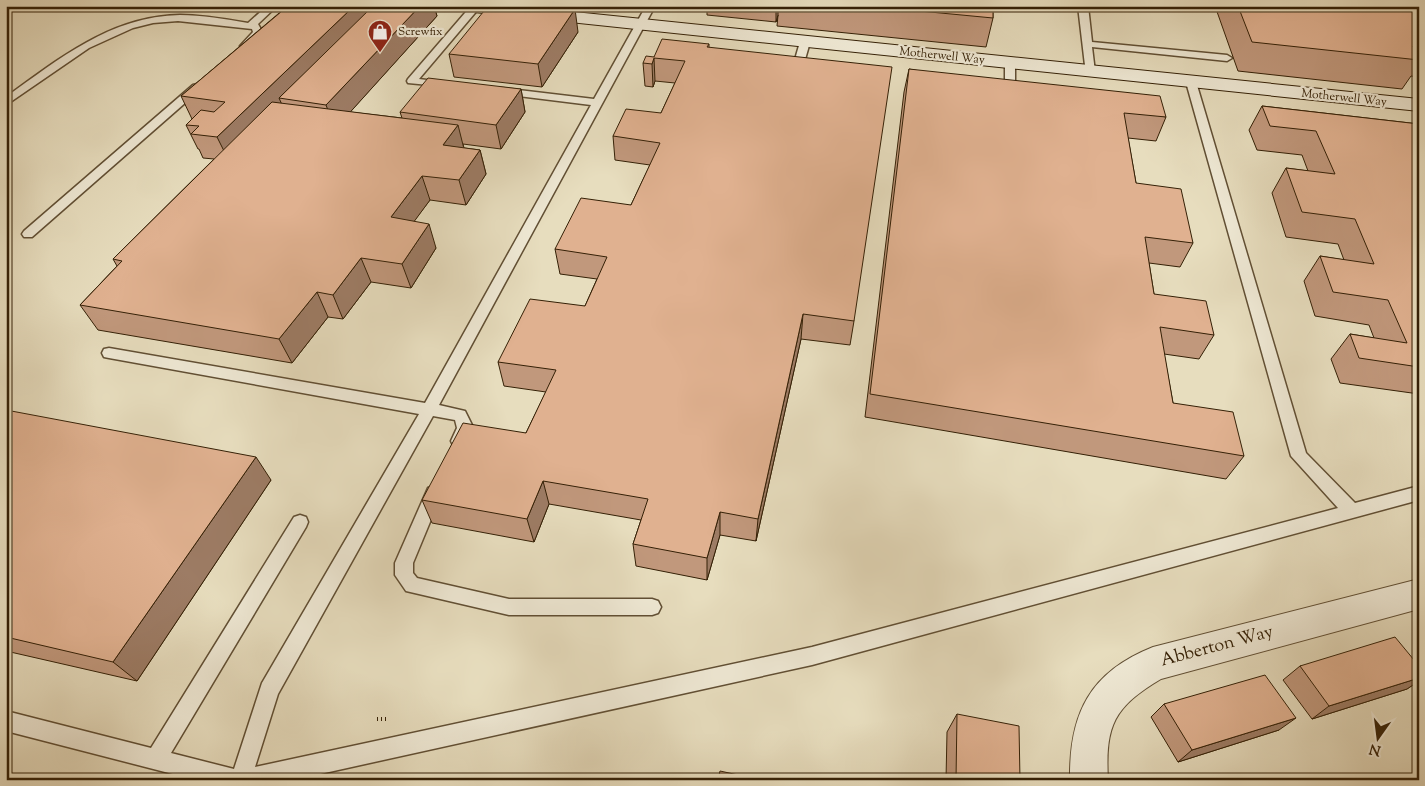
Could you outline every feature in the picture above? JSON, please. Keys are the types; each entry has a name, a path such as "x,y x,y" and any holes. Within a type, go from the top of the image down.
{"street":[{"name":"Motherwell Way","path":"470,7 1419,105"},
{"name":"Abberton Way","path":"1089,780 1088,759 1094,724 1105,702 1117,686 1153,664 1414,599"}],"lane":[{"path":"250,26 273,6"},
{"path":"6,721 239,780 269,690 429,409 651,6"},
{"path":"1083,6 1090,72"},
{"path":"459,86 412,81 470,7"},
{"path":"6,102 102,36 138,23 176,18 197,18 256,26 258,33 238,52"},
{"path":"797,70 805,42"},
{"path":"1087,44 1227,58"},
{"path":"1010,63 1010,94"},
{"path":"28,234 208,78"},
{"path":"1191,82 1299,456 1351,510"},
{"path":"487,90 598,103"},
{"path":"109,353 460,415 465,421 465,429 453,454"},
{"path":"440,478 404,563 404,575 412,585 509,607 652,607"},
{"path":"245,780 812,656 1419,493"},
{"path":"156,759 300,522"}],"building":[{"path":"288,6 354,6 217,137 191,134 199,126 186,125 201,110 214,112 225,102 181,96"},
{"path":"373,6 420,6 326,105 279,98"},
{"path":"488,6 550,6 575,9 538,64 449,54"},
{"path":"867,6 993,6 993,18"},
{"path":"1238,6 1419,6 1419,47 1413,46 1419,56 1419,60 1252,42"},
{"path":"662,39 709,44 707,47 892,67 854,321 803,314 758,519 720,512 707,558 633,544 648,499 543,481 527,519 422,500 463,423 526,433 556,370 498,362 530,299 585,306 607,257 555,249 581,198 631,205 660,143 613,136 626,109 661,113 685,61 654,58 652,64 643,63 646,56 654,57"},
{"path":"909,69 1160,96 1166,117 1124,113 1136,183 1181,189 1193,243 1145,237 1154,294 1206,301 1214,335 1160,327 1173,403 1233,412 1244,456 870,394"},
{"path":"428,78 521,89 496,125 400,112"},
{"path":"272,102 458,125 443,145 480,150 459,180 422,176 391,217 429,224 402,264 361,258 333,295 317,292 279,339 80,305 122,261 113,259"},
{"path":"1262,106 1419,124 1419,367 1359,358 1350,334 1407,343 1388,300 1333,292 1320,256 1374,264 1355,219 1302,212 1286,168 1335,174 1316,131 1270,126"},
{"path":"6,410 256,457 113,662 6,637"},
{"path":"1395,637 1419,666 1419,678 1329,706 1300,666"},
{"path":"1265,675 1296,718 1192,750 1164,704"},
{"path":"957,714 1019,726 1020,780 956,780"},
{"path":"720,771 761,780 718,780"}],"place":[{"name":"Screwfix","path":"380,53"}]}
